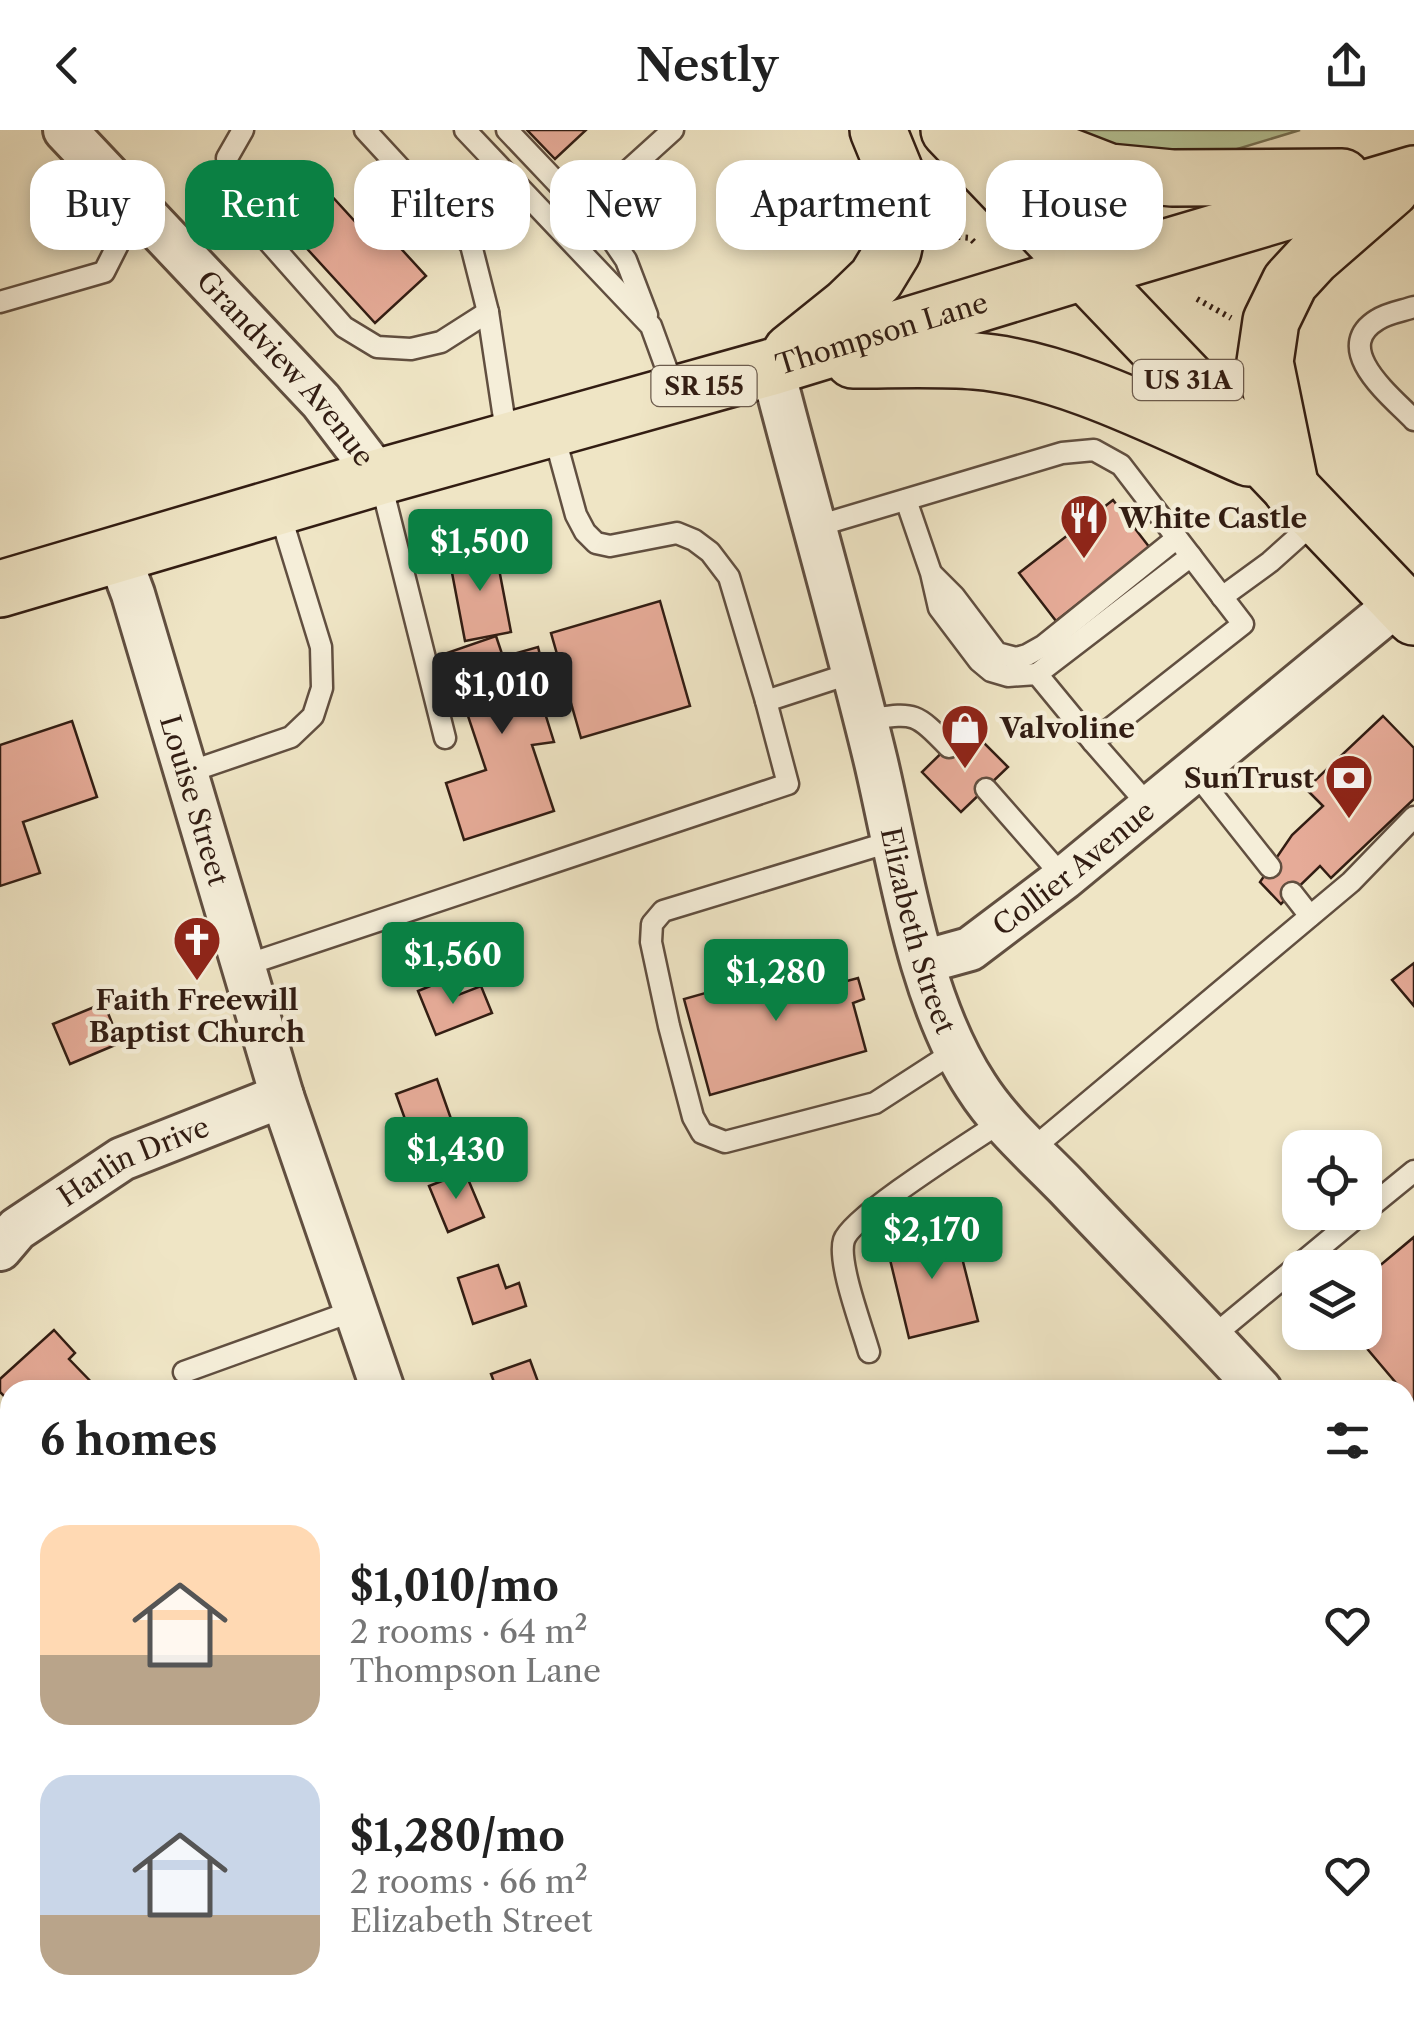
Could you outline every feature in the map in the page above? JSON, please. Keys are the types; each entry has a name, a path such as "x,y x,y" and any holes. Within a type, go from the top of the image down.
{"main road":[{"path":"786,363 876,279 893,251 905,196 878,130"},
{"name":"US 31A","path":"949,130 1406,610"},
{"path":"1001,130 1109,172 1172,178 1410,176"},
{"path":"1294,492 1265,362 1271,321 1290,282 1301,270 1410,176"},
{"name":"Thompson Lane","path":"0,589 786,363 1410,176"},
{"path":"786,363 977,361 1032,370 1088,388 1294,492"}],"street":[{"name":"Grandview Avenue","path":"66,130 94,160"},
{"name":"Grandview Avenue","path":"165,236 321,402 379,478"},
{"name":"Elizabeth Street","path":"786,363 814,527 922,962 946,1030 975,1086 1017,1135 1251,1380"},
{"name":"Louise Street","path":"118,554 282,1096 380,1380"},
{"name":"Collier Avenue","path":"922,962 970,949 1064,878 1194,770 1406,610"},
{"name":"Harlin Drive","path":"0,1249 18,1229 122,1158 282,1096"}],"lane":[{"path":"243,130 228,158 231,198 344,327 377,347 411,350 441,342 488,312"},
{"path":"243,966 788,784 729,577 710,552 677,533 610,546 596,543 584,532 530,435 488,312 471,245 364,130"},
{"path":"465,130 651,326"},
{"path":"507,130 550,176"},
{"path":"640,160 673,130"},
{"path":"0,302 104,272 115,250"},
{"path":"619,250 676,394"},
{"path":"1414,307 1380,317 1367,327 1360,337 1360,352 1364,366 1414,420"},
{"path":"814,527 1062,453 1094,450 1121,465 1243,624 1093,742"},
{"path":"379,478 445,738"},
{"path":"1222,597 1270,562 1294,492"},
{"path":"906,500 932,573 939,608 979,661 991,671 1008,676 1037,674 1191,556"},
{"path":"186,773 291,737 313,716 322,688 322,646 278,507"},
{"path":"932,573 998,653 1016,658 1043,646 1178,538"},
{"path":"766,701 852,673"},
{"path":"1037,674 1150,807"},
{"path":"864,720 913,716 948,746"},
{"path":"1194,770 1270,867"},
{"path":"986,789 1064,878"},
{"path":"868,1352 843,1262 844,1240 853,1226 878,1206 1017,1135 1310,916 1414,817"},
{"path":"893,841 664,911 652,924 650,942 693,1117 702,1133 726,1142 875,1103 956,1050"},
{"path":"1292,893 1310,916"},
{"path":"1382,1197 1414,1171"},
{"path":"1212,1337 1342,1230"},
{"path":"184,1372 356,1310"}],"path":[{"path":"966,238 976,244"}],"green space":[{"path":"1058,130 1300,130 1224,153 1167,159"}],"building":[{"path":"527,130 586,130 555,159"},
{"path":"334,198 354,220 354,250 402,250 426,276 375,323 308,250 334,250"},
{"name":"White Castle","path":"1113,500 1150,548 1056,621 1019,573"},
{"path":"495,548 511,632 465,641 449,557"},
{"path":"660,601 690,706 581,738 551,633"},
{"path":"496,636 503,657 538,647 554,710 545,713 554,742 532,745 554,811 464,840 446,783 486,770 447,653"},
{"name":"SunTrust","path":"1383,716 1414,748 1414,799 1331,878 1320,866 1281,904 1260,882 1292,835 1323,806 1306,789"},
{"path":"72,721 97,797 23,822 40,873 0,886 0,745"},
{"name":"Valvoline","path":"968,727 1008,767 961,812 922,772"},
{"path":"840,955 847,981 858,978 864,999 853,1003 866,1051 710,1095 684,999"},
{"path":"1414,963 1414,1006 1392,980"},
{"path":"445,980 453,997 481,986 492,1013 436,1035 418,991"},
{"path":"104,1003 120,1043 70,1064 53,1024"},
{"path":"437,1079 456,1133 415,1147 396,1094"},
{"path":"465,1172 484,1217 448,1232 429,1186"},
{"path":"954,1226 978,1321 909,1338 886,1243"},
{"path":"1414,1237 1414,1380 1394,1380 1368,1350 1382,1350 1382,1264"},
{"path":"498,1265 506,1288 519,1283 526,1306 473,1324 458,1278"},
{"path":"54,1330 75,1353 69,1359 89,1380 0,1380"},
{"path":"530,1360 537,1380 493,1380 491,1374"}],"place":[{"name":"White Castle","path":"1084,560"},
{"name":"Valvoline","path":"965,770"},
{"name":"SunTrust","path":"1349,820"},
{"name":"Faith Freewill Baptist Church","path":"197,982"}]}
